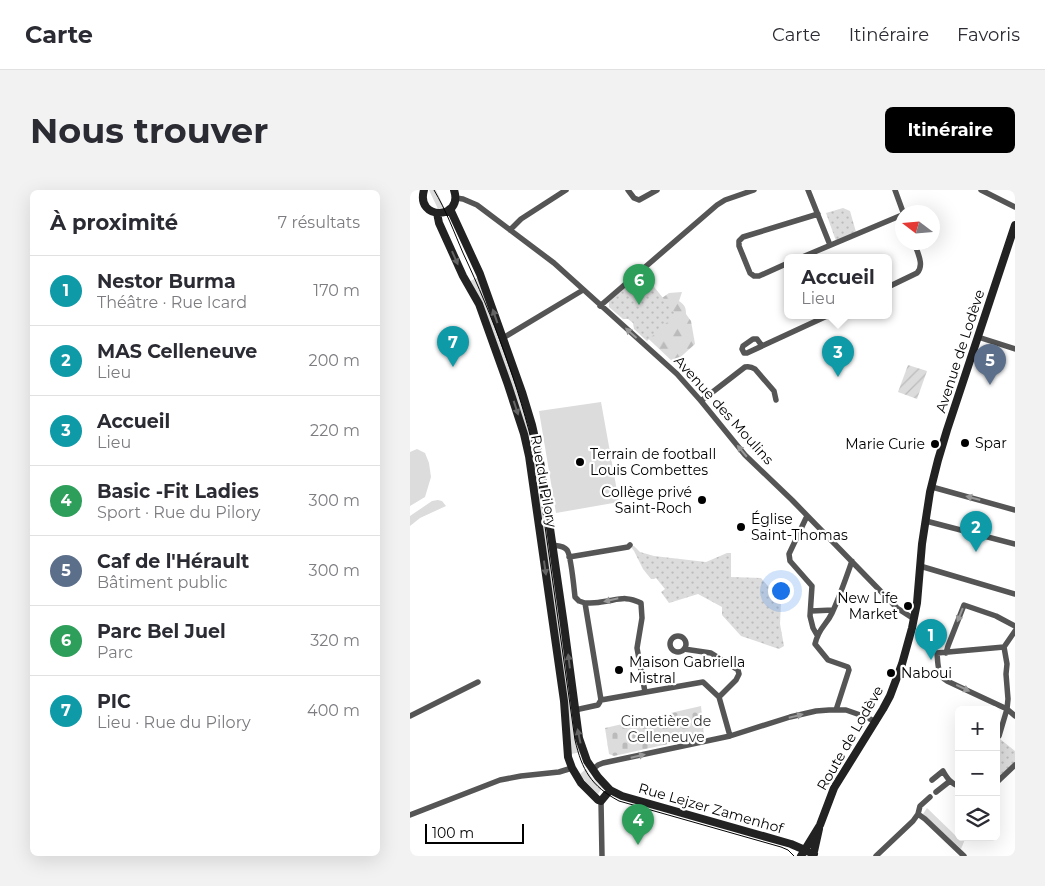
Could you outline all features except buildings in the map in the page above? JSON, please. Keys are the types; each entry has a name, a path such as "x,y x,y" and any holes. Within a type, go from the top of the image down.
{"main road":[{"path":"423,192 424,205 432,212 437,213 450,209 455,194"},
{"name":"Rue du Pilory","path":"450,209 480,274 532,425 539,456 578,738 586,761 610,790"},
{"name":"Rue du Pilory","path":"437,213 439,223 463,276 479,304 524,434 529,456 558,653 568,757 572,768"},
{"name":"Avenue de Lodève","path":"932,487 947,430 1015,225"},
{"name":"Route de Lodève","path":"803,853 820,825 834,788 876,722 890,696 907,650 917,603 920,566 932,487"},
{"path":"586,761 572,768 581,783 593,796 601,801 610,790"},
{"name":"Rue Lejzer Zamenhof","path":"610,790 622,796 791,844 803,853"},
{"path":"803,853 815,855 820,825"}],"street":[{"path":"510,230 521,219 566,190"},
{"path":"628,190 634,198 639,200 657,190"},
{"path":"600,306 717,205 725,200 754,190"},
{"path":"808,190 830,245"},
{"path":"895,190 900,205"},
{"path":"981,190 1015,207"},
{"name":"Avenue des Moulins","path":"455,194 477,205 554,263 664,362 701,401 745,455 898,608 914,619"},
{"path":"784,265 759,276 754,276 750,273 739,246 739,241 743,237 818,214"},
{"path":"809,254 895,217"},
{"path":"892,285 920,270 922,266 917,250"},
{"path":"502,338 583,290"},
{"path":"762,346 820,319"},
{"path":"978,337 1015,349"},
{"path":"701,401 748,366 755,369 774,391 776,400"},
{"path":"932,487 1015,510"},
{"path":"807,516 788,558 812,586 810,616 817,636"},
{"path":"926,521 1015,544"},
{"path":"552,545 562,546 567,550 576,597 579,601 601,603 624,597 641,603 642,617 637,648 644,692"},
{"path":"569,557 628,547 630,545"},
{"path":"836,710 849,670 848,667 828,660 816,645 817,636 833,610 852,561"},
{"path":"920,566 1015,594"},
{"path":"575,710 598,705 601,700 585,603"},
{"path":"946,653 964,605 996,616 1015,626"},
{"path":"811,611 833,610"},
{"path":"1000,733 1008,699 1007,664 1004,647 1015,631"},
{"path":"1004,647 937,653 940,673 943,678 1007,709 1015,716"},
{"path":"684,649 711,653 738,670 738,677 719,697"},
{"path":"410,716 478,682"},
{"path":"601,700 703,682 719,697 730,736"},
{"path":"592,770 603,763 730,736 816,711 846,710 876,722"},
{"path":"1000,779 1015,765"},
{"path":"410,815 500,780 560,772 572,768"},
{"path":"932,780 943,771 955,785"},
{"path":"936,792 950,781"},
{"path":"876,856 913,821 918,814 920,806 930,798"},
{"path":"601,801 602,856"},
{"path":"918,814 964,856"}],"green space":[{"path":"429,190 436,190 444,207 438,209"},
{"path":"843,208 850,211 856,232 836,241 826,213"},
{"path":"642,272 676,314 647,341 634,329 633,323 628,319 623,319 609,307 609,302"},
{"path":"479,277 535,442 582,752 571,754 531,459 468,282"},
{"path":"682,292 679,301 685,307 686,314 691,321 695,344 674,363 636,327 662,298 669,293"},
{"path":"908,365 927,371 917,399 898,392"},
{"name":"Terrain de football Louis Combettes","path":"601,402 619,502 556,513 539,411"},
{"path":"417,449 425,453 431,477 425,497 410,506 410,452"},
{"path":"432,501 442,501 446,506 420,518 410,526 410,516"},
{"path":"632,546 640,552 654,556 706,562 731,553 731,577 761,578 781,601 780,624 784,646 779,649 741,636 722,615 722,607 698,594 669,603 661,592 665,589 656,578 651,579 643,569"},
{"name":"Cimetière de Celleneuve","path":"701,706 704,736 614,756 609,754 605,728"},
{"path":"1000,739 1015,751 1015,762 1000,775"},
{"path":"586,769 602,788 598,794 580,774"},
{"path":"927,808 955,835 955,841 964,841 961,849 923,814"}],"tram line":[{"path":"434,190 450,221 495,327 529,429 535,455 575,740 585,769 601,789 619,801 781,847 788,850 794,856"}],"place":[{"name":"Parc Bel Juel","path":"639,305"},
{"name":"PIC","path":"453,367"},
{"name":"Accueil","path":"838,377"},
{"name":"Caf de l'Hérault","path":"990,385"},
{"name":"Spar","path":"965,443"},
{"name":"Marie Curie","path":"935,444"},
{"name":"Terrain de football Louis Combettes","path":"580,462"},
{"name":"Collège privé Saint-Roch","path":"702,500"},
{"name":"Église Saint-Thomas","path":"741,527"},
{"name":"MAS Celleneuve","path":"976,552"},
{"name":"New Life Market","path":"908,606"},
{"name":"Nestor Burma","path":"931,660"},
{"name":"Maison Gabriella Mistral","path":"619,670"},
{"name":"Naboui","path":"891,673"},
{"name":"Basic -Fit Ladies","path":"638,845"}]}
